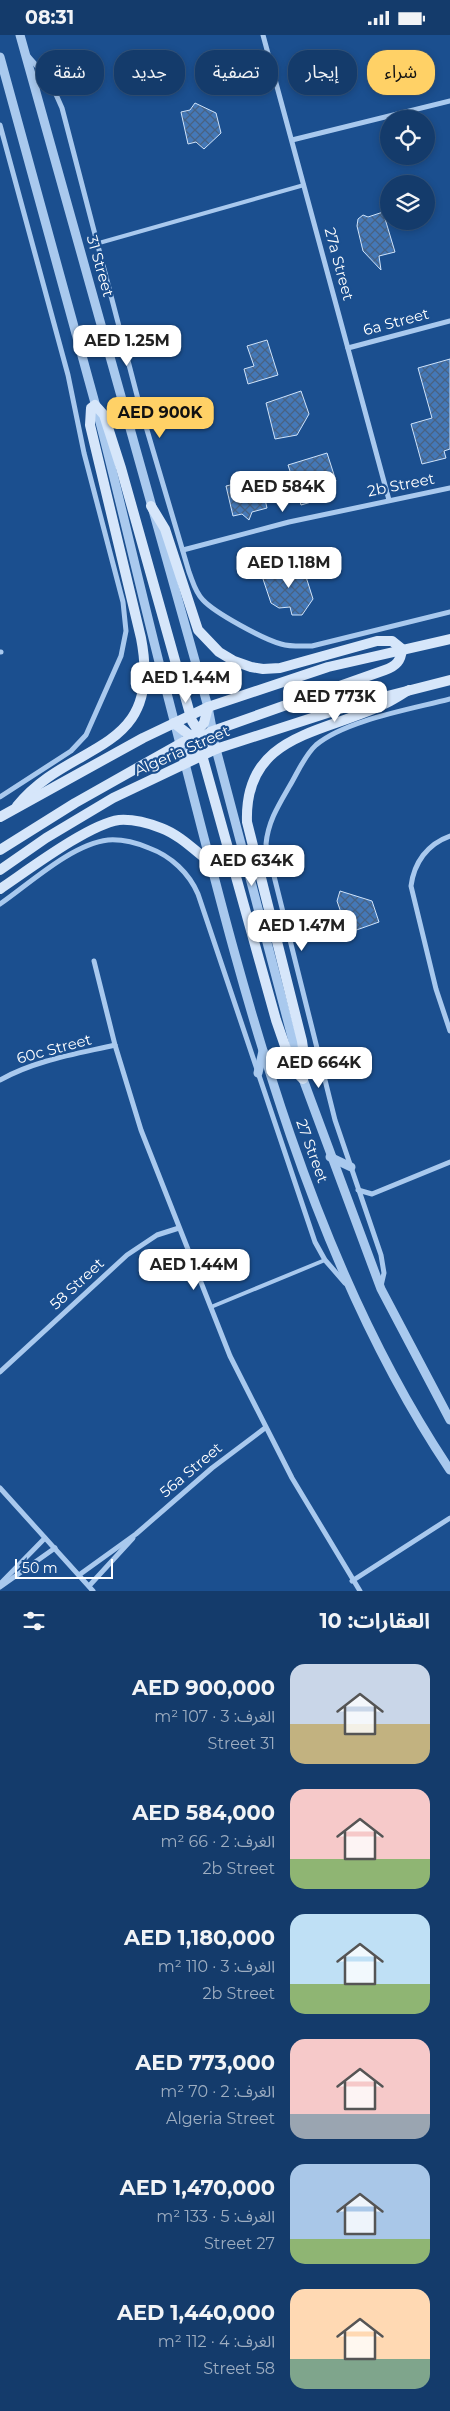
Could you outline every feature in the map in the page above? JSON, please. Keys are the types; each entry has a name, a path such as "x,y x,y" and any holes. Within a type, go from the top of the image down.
{"main road":[{"path":"17,806 26,794 43,781 107,743 121,732 138,709 144,690 146,674 142,645 90,425 91,408 95,405 104,415 121,468 276,1020 293,1069 303,1079 306,1069 302,1041 247,822 249,791 262,763 282,745 382,705 409,690"},
{"path":"0,850 75,803 180,745 212,731 385,670 398,663 402,657 402,649 392,641 377,641 271,668 251,667 234,661 219,652 198,630 165,529 151,506"},
{"name":"Algeria Street","path":"0,817 17,806 208,707 328,667 450,639"},
{"name":"Algeria Street","path":"0,870 82,816 184,763 216,749 352,705 450,681"},
{"path":"184,763 204,723 208,707"},
{"path":"174,723 216,749"},
{"path":"0,889 84,834 102,825 120,820 138,821 162,828 176,836 211,863"}],"street":[{"name":"31 Street","path":"20,35 208,707 212,731"},
{"name":"27a Street","path":"263,35 390,500"},
{"path":"26,55 44,73 59,99 99,243 139,403 195,589 202,599 211,607 280,644 312,646 450,612"},
{"path":"0,57 95,405 174,723"},
{"path":"292,140 450,101"},
{"path":"0,125 68,375 84,453 123,602 126,631 122,656 86,735 70,751 0,797"},
{"name":"6a Street","path":"348,347 450,321"},
{"path":"131,428 139,403"},
{"name":"2b Street","path":"183,549 289,522 450,489"},
{"path":"381,1289 384,1264 335,1120 272,875 267,853 267,835 273,816 306,757 316,745 336,733 362,723 450,699"},
{"name":"27 Street","path":"174,723 263,1050 308,1181 350,1288 406,1403 450,1470"},
{"name":"27 Street","path":"212,731 303,1079 330,1157 381,1289 450,1420"},
{"path":"450,836 426,851 413,872 412,897 436,989 450,1031"},
{"path":"0,904 65,859 88,846 107,841 120,840 158,851 184,871 193,881 198,894 308,1223 325,1260 350,1288"},
{"path":"94,961 141,1130 230,1356 265,1428 352,1581 360,1591"},
{"name":"60c Street","path":"0,1080 29,1065 116,1045"},
{"path":"258,1073 263,1050"},
{"path":"330,1157 351,1167"},
{"path":"358,1190 372,1194 450,1162"},
{"name":"58 Street","path":"0,1372 127,1255 157,1235 179,1228"},
{"name":"56a Street","path":"79,1575 136,1534 212,1468 265,1428"},
{"path":"0,1488 93,1591"},
{"path":"352,1581 450,1518"},
{"name":"56a Street","path":"88,1586 136,1534"},
{"path":"0,1585 45,1538"},
{"path":"0,1585 54,1549"}],"lane":[{"path":"99,243 304,185"},
{"path":"211,1307 325,1260"}],"building":[{"path":"195,103 216,113 221,133 204,149 196,142 188,144 181,112 190,110"},
{"path":"380,213 380,230 388,230 395,252 379,256 381,270 363,251 357,226 358,219 363,215 368,217"},
{"path":"267,340 278,375 248,384 244,369 254,366 247,346"},
{"path":"450,359 450,449 444,451 446,458 422,464 411,424 432,418 418,368"},
{"path":"301,391 309,414 297,435 275,439 266,403"},
{"path":"327,453 336,481 331,483 335,495 301,505 288,465"},
{"path":"260,478 267,508 252,512 249,520 242,514 233,516 226,486"},
{"path":"302,564 313,599 302,615 292,615 290,607 279,608 271,603 262,576"},
{"path":"340,891 372,901 379,922 348,933 337,901"}]}
